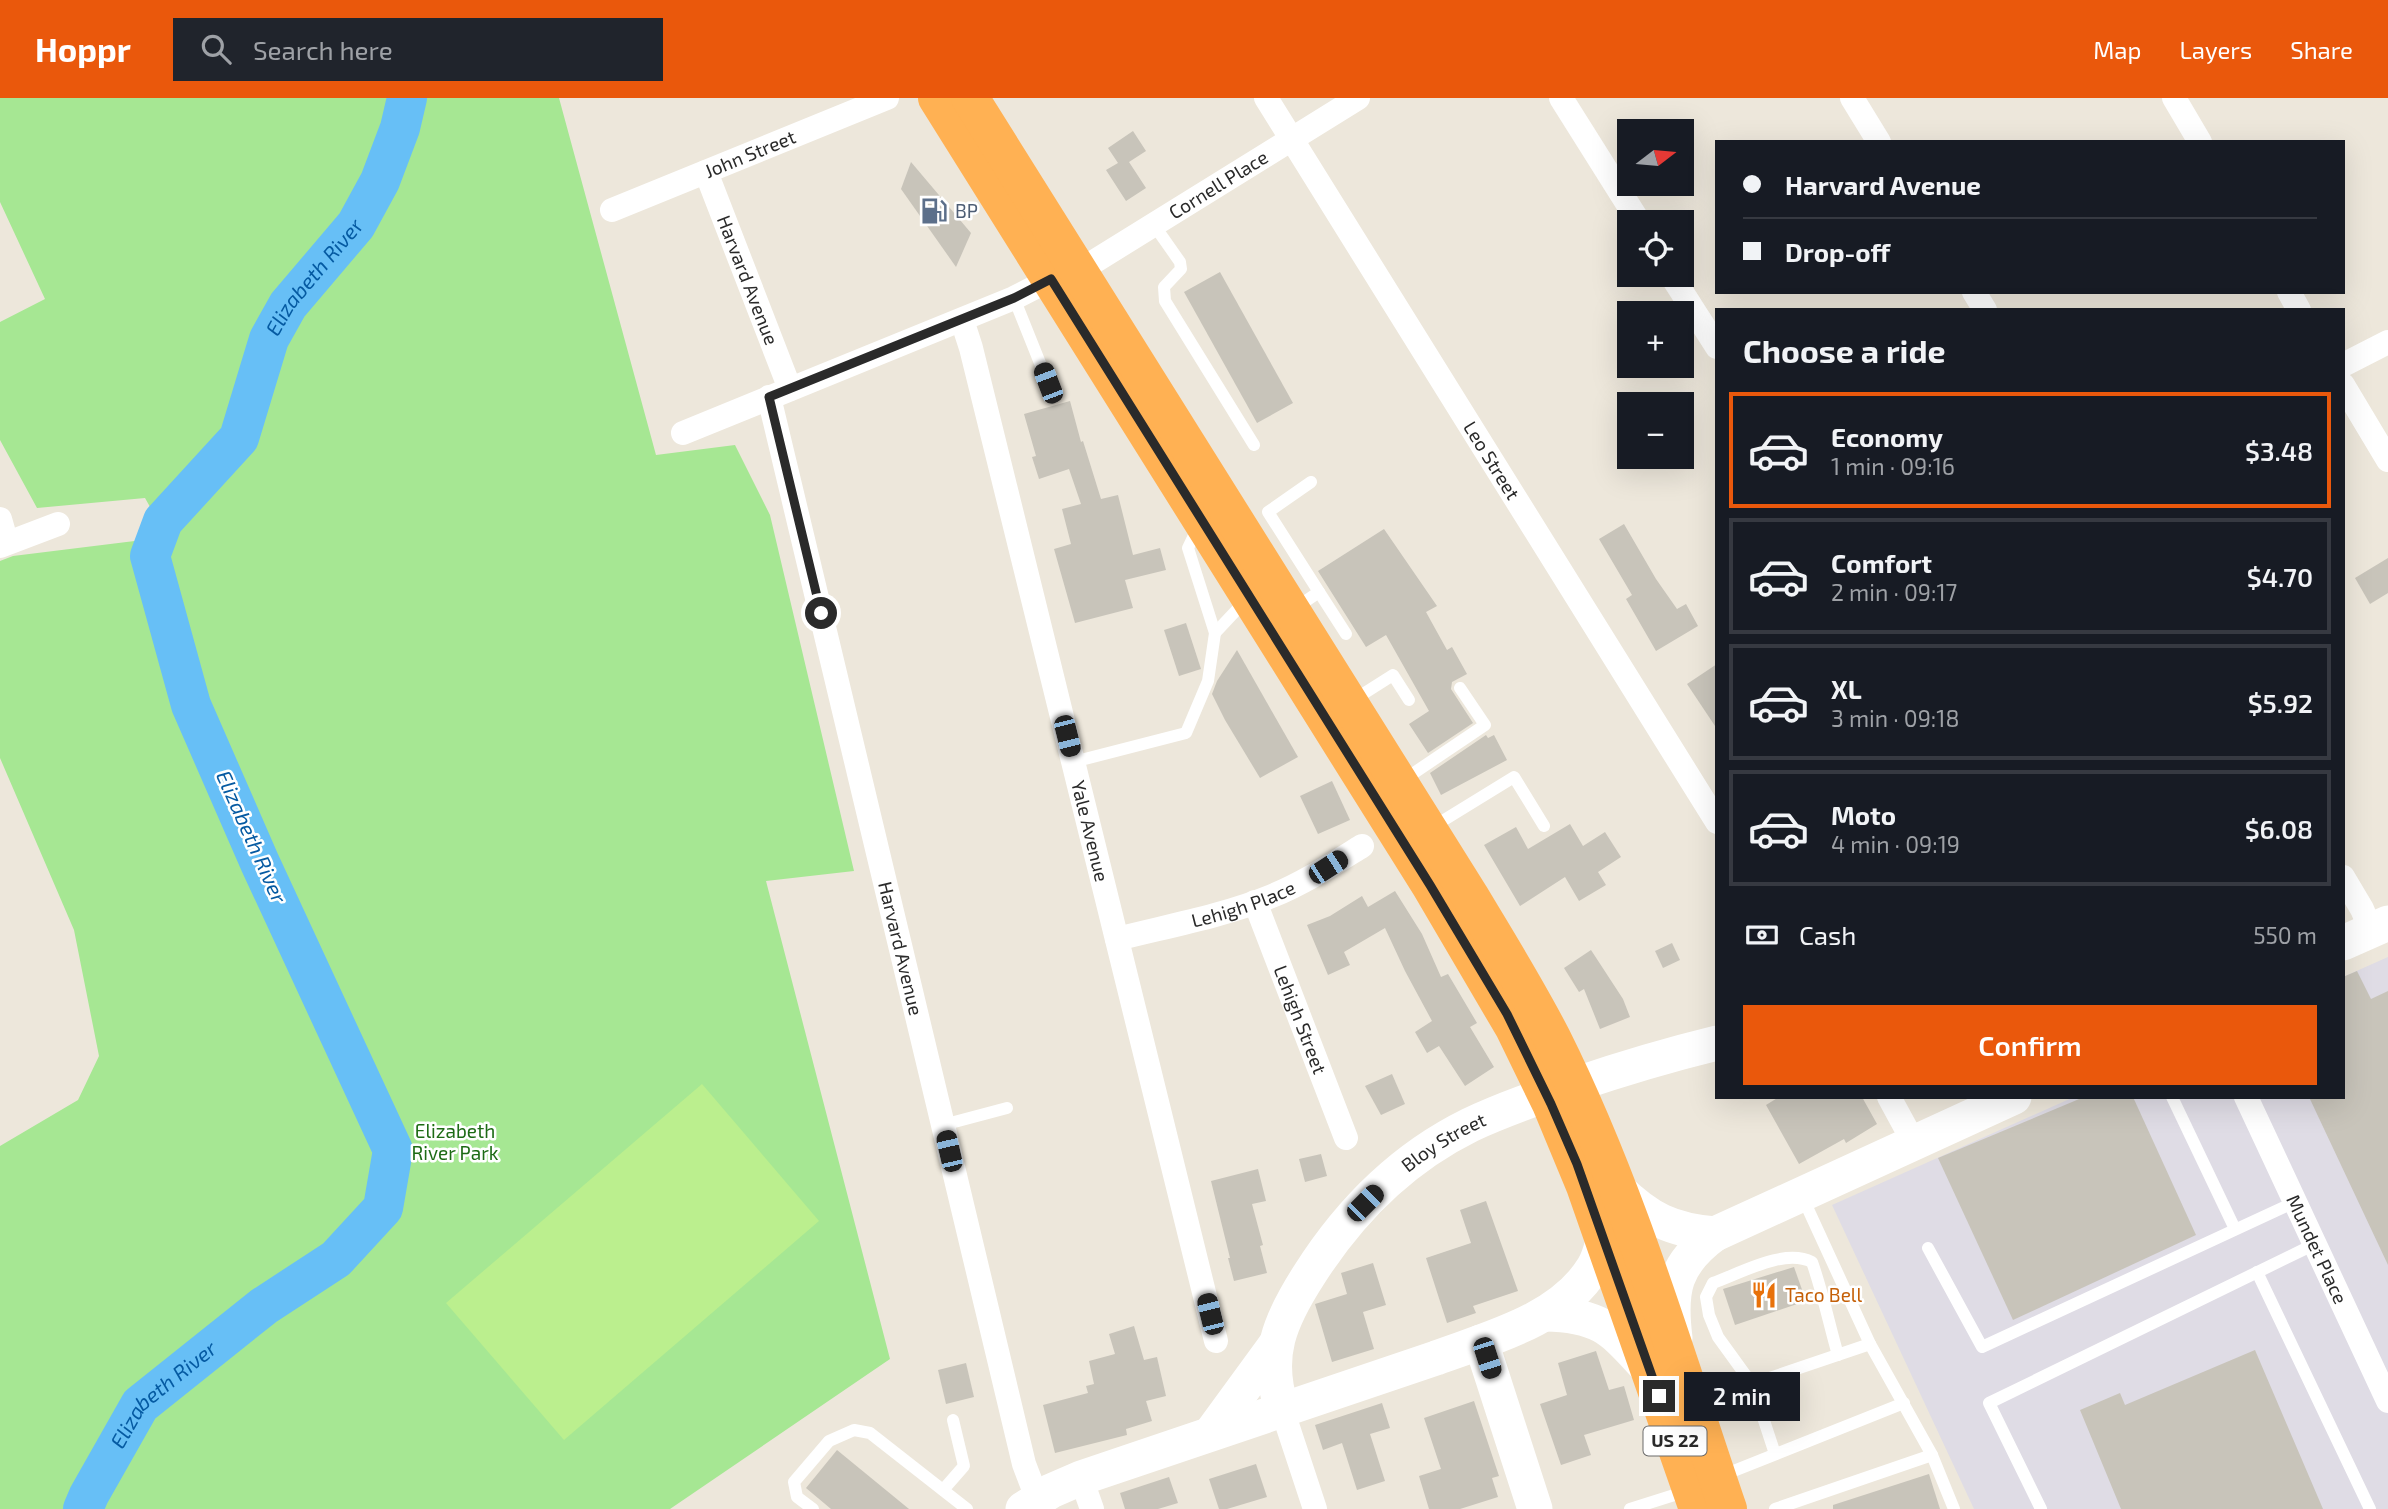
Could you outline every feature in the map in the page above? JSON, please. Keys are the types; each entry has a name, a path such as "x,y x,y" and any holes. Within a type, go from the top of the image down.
{"highway":[{"name":"US 22","path":"937,98 1065,275 1255,521 1305,602 1348,703 1534,1004 1570,1077 1618,1189 1665,1368 1709,1496"},
{"name":"US 22","path":"970,98 1201,521 1430,885 1504,1009 1560,1124 1604,1238 1665,1368"}],"street":[{"name":"John Street","path":"612,210 887,98"},
{"name":"Leo Street","path":"1266,98 1715,818"},
{"name":"Cornell Place","path":"683,433 962,320 1065,275 1154,225 1358,98"},
{"path":"1561,98 1631,210"},
{"path":"1852,98 1878,140"},
{"path":"2174,98 2199,140"},
{"name":"Harvard Avenue","path":"706,172 780,393 943,1125 1024,1464 1030,1504"},
{"path":"1679,287 1715,344"},
{"name":"Yale Avenue","path":"962,320 1216,1341"},
{"path":"2345,364 2388,342"},
{"path":"2345,387 2388,460"},
{"path":"0,519 4,533 1,545"},
{"path":"1,545 58,524"},
{"name":"Lehigh Place","path":"1116,939 1255,902 1308,879 1362,846"},
{"path":"2345,880 2362,909 2367,932"},
{"name":"Lehigh Street","path":"1255,902 1346,1138"},
{"name":"Bloy Street","path":"1282,1409 1273,1379 1276,1344 1298,1293 1326,1249 1386,1182 1427,1151 1491,1116 1621,1069 1715,1044"},
{"path":"1890,1099 1914,1143"},
{"path":"1545,1314 1579,1316 1600,1323 1665,1368 1676,1282 1688,1257 1714,1234 2010,1099"},
{"name":"Mundet Place","path":"2247,1099 2315,1244 2381,1368 2388,1401"},
{"path":"1618,1189 1645,1214 1657,1220 1682,1230 1714,1234"},
{"path":"1030,1504 1086,1494 1211,1433 1481,1342 1545,1314 1583,1283 1595,1266 1604,1238"},
{"path":"1481,1342 1535,1509"},
{"path":"1211,1433 1276,1344"},
{"path":"1282,1409 1315,1509"}],"lane":[{"path":"1154,225 1180,262 1181,269 1164,287 1165,302 1254,445"},
{"path":"1014,298 1048,383"},
{"path":"1255,521 1311,482"},
{"path":"1073,762 1185,733 1208,681 1215,633 1188,548 1201,521"},
{"path":"1215,633 1249,597"},
{"path":"1305,602 1346,635"},
{"path":"1348,703 1393,675 1409,700"},
{"path":"1398,783 1485,725 1460,688"},
{"path":"1428,830 1514,777 1544,826"},
{"path":"2173,1099 2235,1229"},
{"path":"943,1125 1007,1108"},
{"path":"1801,1195 1870,1344 1932,1455 1954,1509"},
{"path":"1928,1248 1982,1347 2295,1202"},
{"path":"2041,1509 1989,1403 2315,1244"},
{"path":"1775,1454 1752,1384 1718,1337 1709,1315 1706,1297 1713,1283 1780,1258 1802,1257 1812,1262 1824,1294 1826,1314 1838,1355"},
{"path":"2257,1272 2370,1509"},
{"path":"1752,1384 1870,1344"},
{"path":"1630,1509 1709,1496 1775,1454 1904,1403"},
{"path":"943,1490 964,1466 953,1420"},
{"path":"813,1509 797,1497 794,1482 829,1441 854,1430 870,1433 967,1509"},
{"path":"1774,1509 1932,1455"}],"shaded area":[{"path":"2388,957 2388,1509 1974,1509 1832,1205 2070,1099 2345,1099 2345,976"}],"green space":[{"name":"Elizabeth River Park","path":"0,98 559,98 656,455 735,445 770,515 854,871 766,881 890,1359 670,1509 0,1509 0,1146 78,1100 99,1056 74,930 0,758 0,561 13,556 167,537 145,498 37,508 0,440 0,322 45,299 0,202"},
{"path":"702,1084 819,1221 564,1440 446,1303"}],"building":[{"path":"1133,131 1146,151 1129,162 1146,188 1126,201 1106,170 1118,163 1108,148"},
{"name":"BP","path":"911,162 971,233 956,267 901,189"},
{"path":"1220,272 1293,403 1257,423 1184,292"},
{"path":"1070,401 1101,499 1118,495 1133,555 1160,548 1166,570 1125,580 1133,608 1075,623 1054,549 1071,544 1062,509 1081,504 1069,469 1039,479 1032,457 1036,456 1024,414"},
{"path":"1624,524 1677,609 1686,604 1698,626 1656,651 1626,599 1632,595 1599,539"},
{"path":"1384,529 1437,606 1426,612 1447,650 1452,647 1467,674 1452,682 1451,689 1473,723 1428,753 1409,724 1429,711 1386,635 1366,647 1318,571"},
{"path":"2388,558 2388,593 2370,604 2355,578"},
{"path":"1186,623 1201,669 1179,676 1164,630"},
{"path":"1237,650 1298,757 1260,778 1212,694"},
{"path":"1715,665 1715,726 1687,684"},
{"path":"1486,735 1488,738 1494,735 1507,760 1441,795 1430,773"},
{"path":"1332,781 1350,820 1318,834 1300,796"},
{"path":"1570,824 1583,846 1605,832 1621,857 1598,872 1606,885 1579,901 1565,877 1520,906 1484,845 1516,827 1528,849"},
{"path":"1395,891 1422,934 1441,977 1448,974 1477,1023 1470,1027 1494,1067 1465,1086 1439,1046 1427,1053 1415,1032 1432,1021 1385,928 1344,952 1350,965 1328,975 1307,925 1330,916 1362,896 1368,907"},
{"path":"1672,943 1680,960 1663,968 1655,951"},
{"path":"1591,950 1623,999 1630,1017 1600,1029 1584,989 1579,992 1564,968"},
{"path":"2357,971 2371,999 2388,991 2388,1265 2310,1099 2345,1099 2345,976"},
{"path":"1392,1074 1405,1104 1381,1115 1365,1086"},
{"path":"1776,1099 1863,1099 1877,1124 1846,1143 1844,1139 1799,1164 1766,1105"},
{"path":"2079,1099 2134,1099 2196,1235 2013,1320 1938,1158"},
{"path":"1321,1154 1327,1176 1305,1182 1299,1159"},
{"path":"1258,1169 1266,1201 1252,1204 1267,1273 1234,1281 1211,1181"},
{"path":"1486,1201 1518,1291 1473,1306 1476,1313 1447,1323 1426,1258 1471,1243 1460,1210"},
{"path":"1373,1263 1386,1305 1363,1312 1374,1349 1332,1362 1315,1304 1347,1294 1341,1273"},
{"name":"Taco Bell","path":"1794,1267 1806,1301 1735,1325 1723,1289"},
{"path":"1134,1326 1144,1360 1157,1357 1166,1396 1146,1401 1152,1421 1126,1429 1127,1435 1055,1453 1043,1405 1088,1393 1086,1386 1094,1384 1089,1361 1115,1354 1109,1334"},
{"path":"2255,1350 2323,1509 2121,1509 2080,1410 2120,1393 2125,1405"},
{"path":"1596,1351 1609,1390 1624,1386 1634,1420 1584,1435 1591,1455 1561,1465 1540,1404 1567,1395 1558,1363"},
{"path":"966,1363 974,1397 946,1404 938,1370"},
{"path":"1474,1401 1499,1476 1492,1478 1498,1497 1460,1509 1429,1509 1419,1476 1441,1469 1424,1418"},
{"path":"1382,1403 1390,1428 1370,1434 1385,1481 1357,1490 1342,1443 1323,1450 1315,1425"},
{"path":"837,1450 909,1509 831,1509 806,1488"},
{"path":"1256,1464 1267,1497 1219,1509 1209,1479"},
{"path":"1929,1474 1940,1509 1833,1509 1833,1505"},
{"path":"1169,1477 1178,1503 1158,1509 1125,1509 1120,1493"}],"waterway":[{"name":"Elizabeth River","path":"83,1509 140,1405 264,1306 336,1259 383,1208 393,1150 260,863 191,705 150,556 163,521 239,438 269,339 288,305 356,225 380,181 400,128 407,98"}],"place":[{"name":"BP","path":"934,211"},
{"name":"Taco Bell","path":"1764,1295"}],"route":[{"path":"821,613 769,397 1014,298 1051,279 1430,885 1507,1014 1569,1143 1659,1396"}]}
